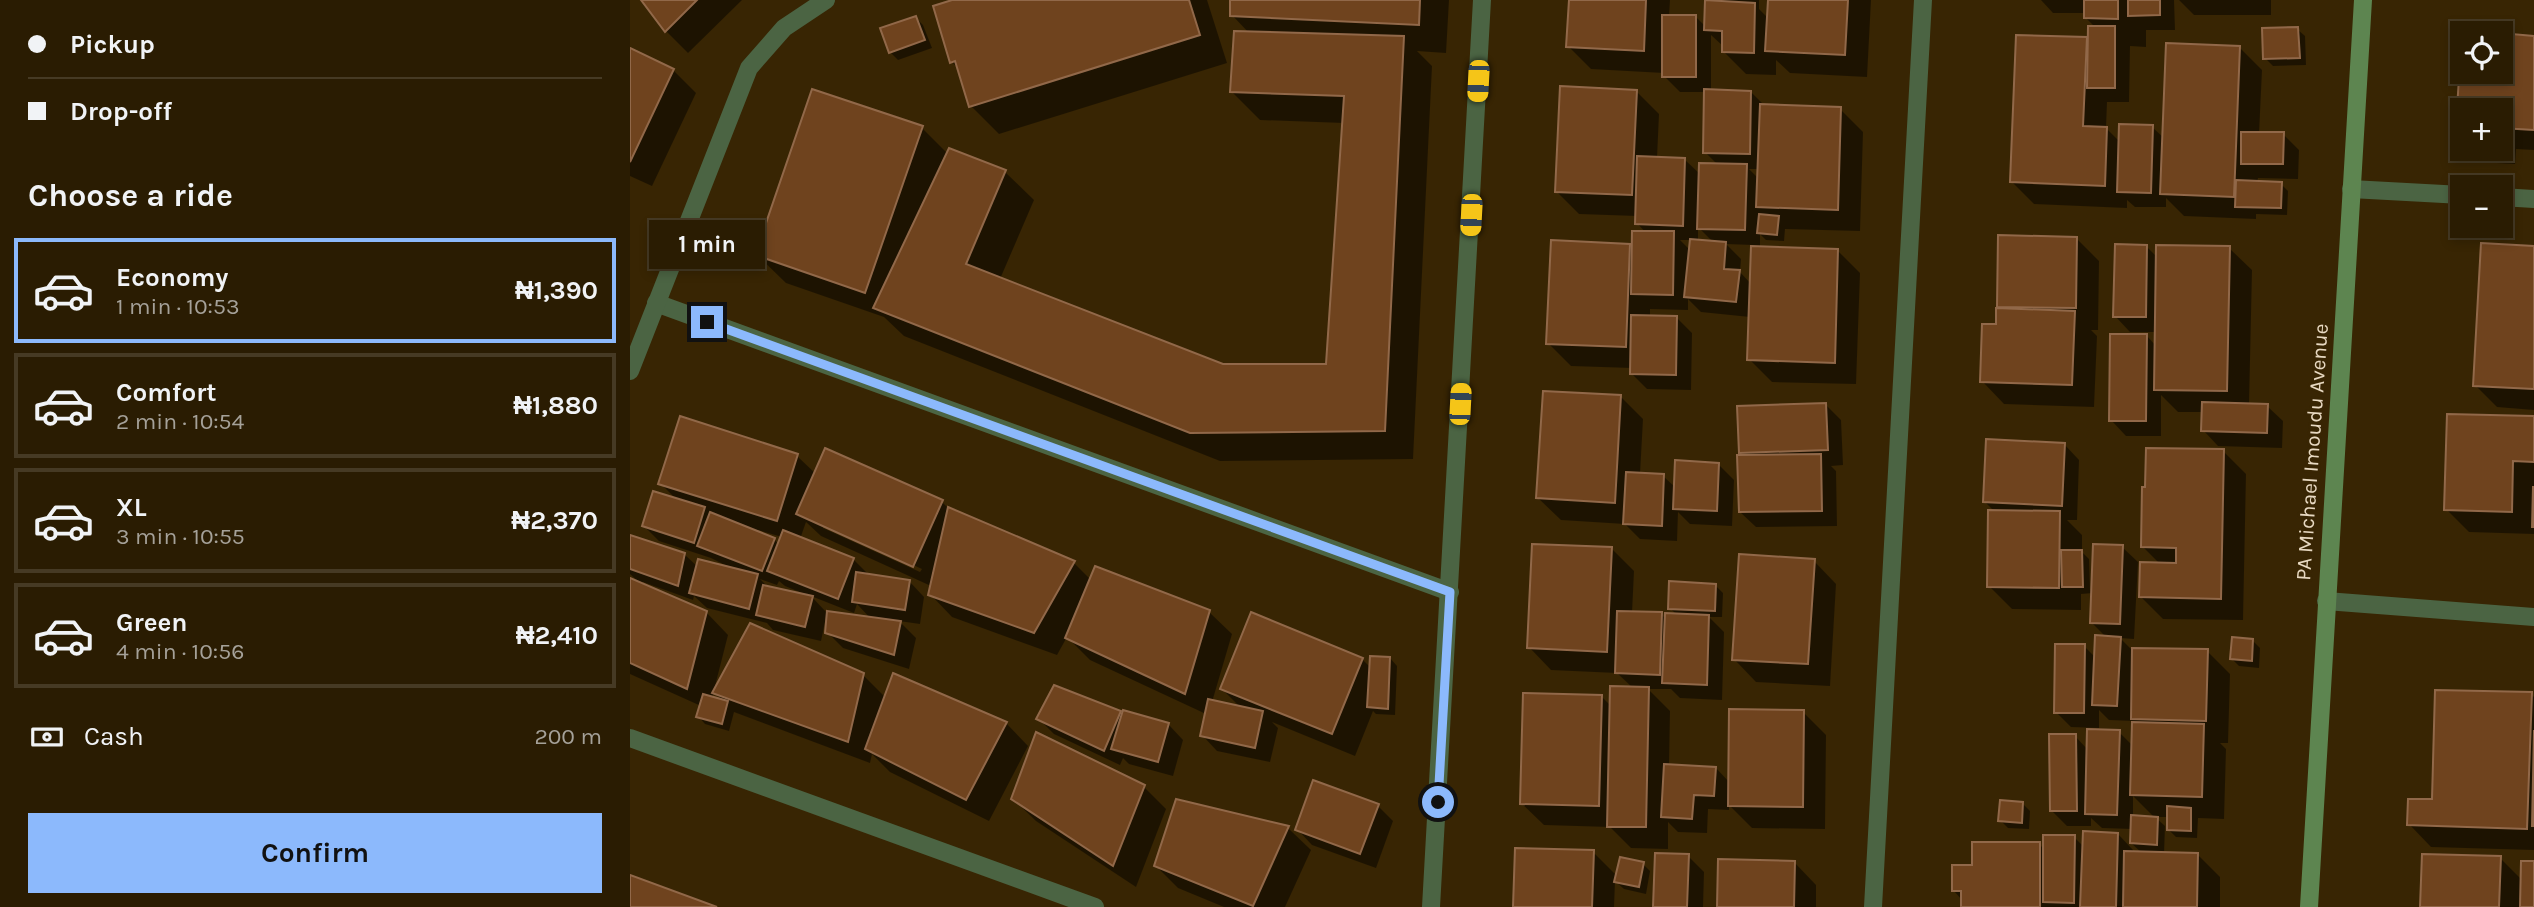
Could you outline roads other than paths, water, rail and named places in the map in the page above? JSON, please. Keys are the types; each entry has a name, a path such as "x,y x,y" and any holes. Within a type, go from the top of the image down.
{"street":[{"path":"630,371 749,68 784,29 826,0"},
{"path":"1431,907 1482,0"},
{"path":"1873,907 1923,0"},
{"name":"PA Michael Imoudu Avenue","path":"2309,907 2363,0"},
{"path":"2351,189 2450,194"},
{"path":"2513,198 2534,199"},
{"path":"656,303 1450,592"},
{"path":"2326,601 2534,617"},
{"path":"630,738 1095,907"}]}
